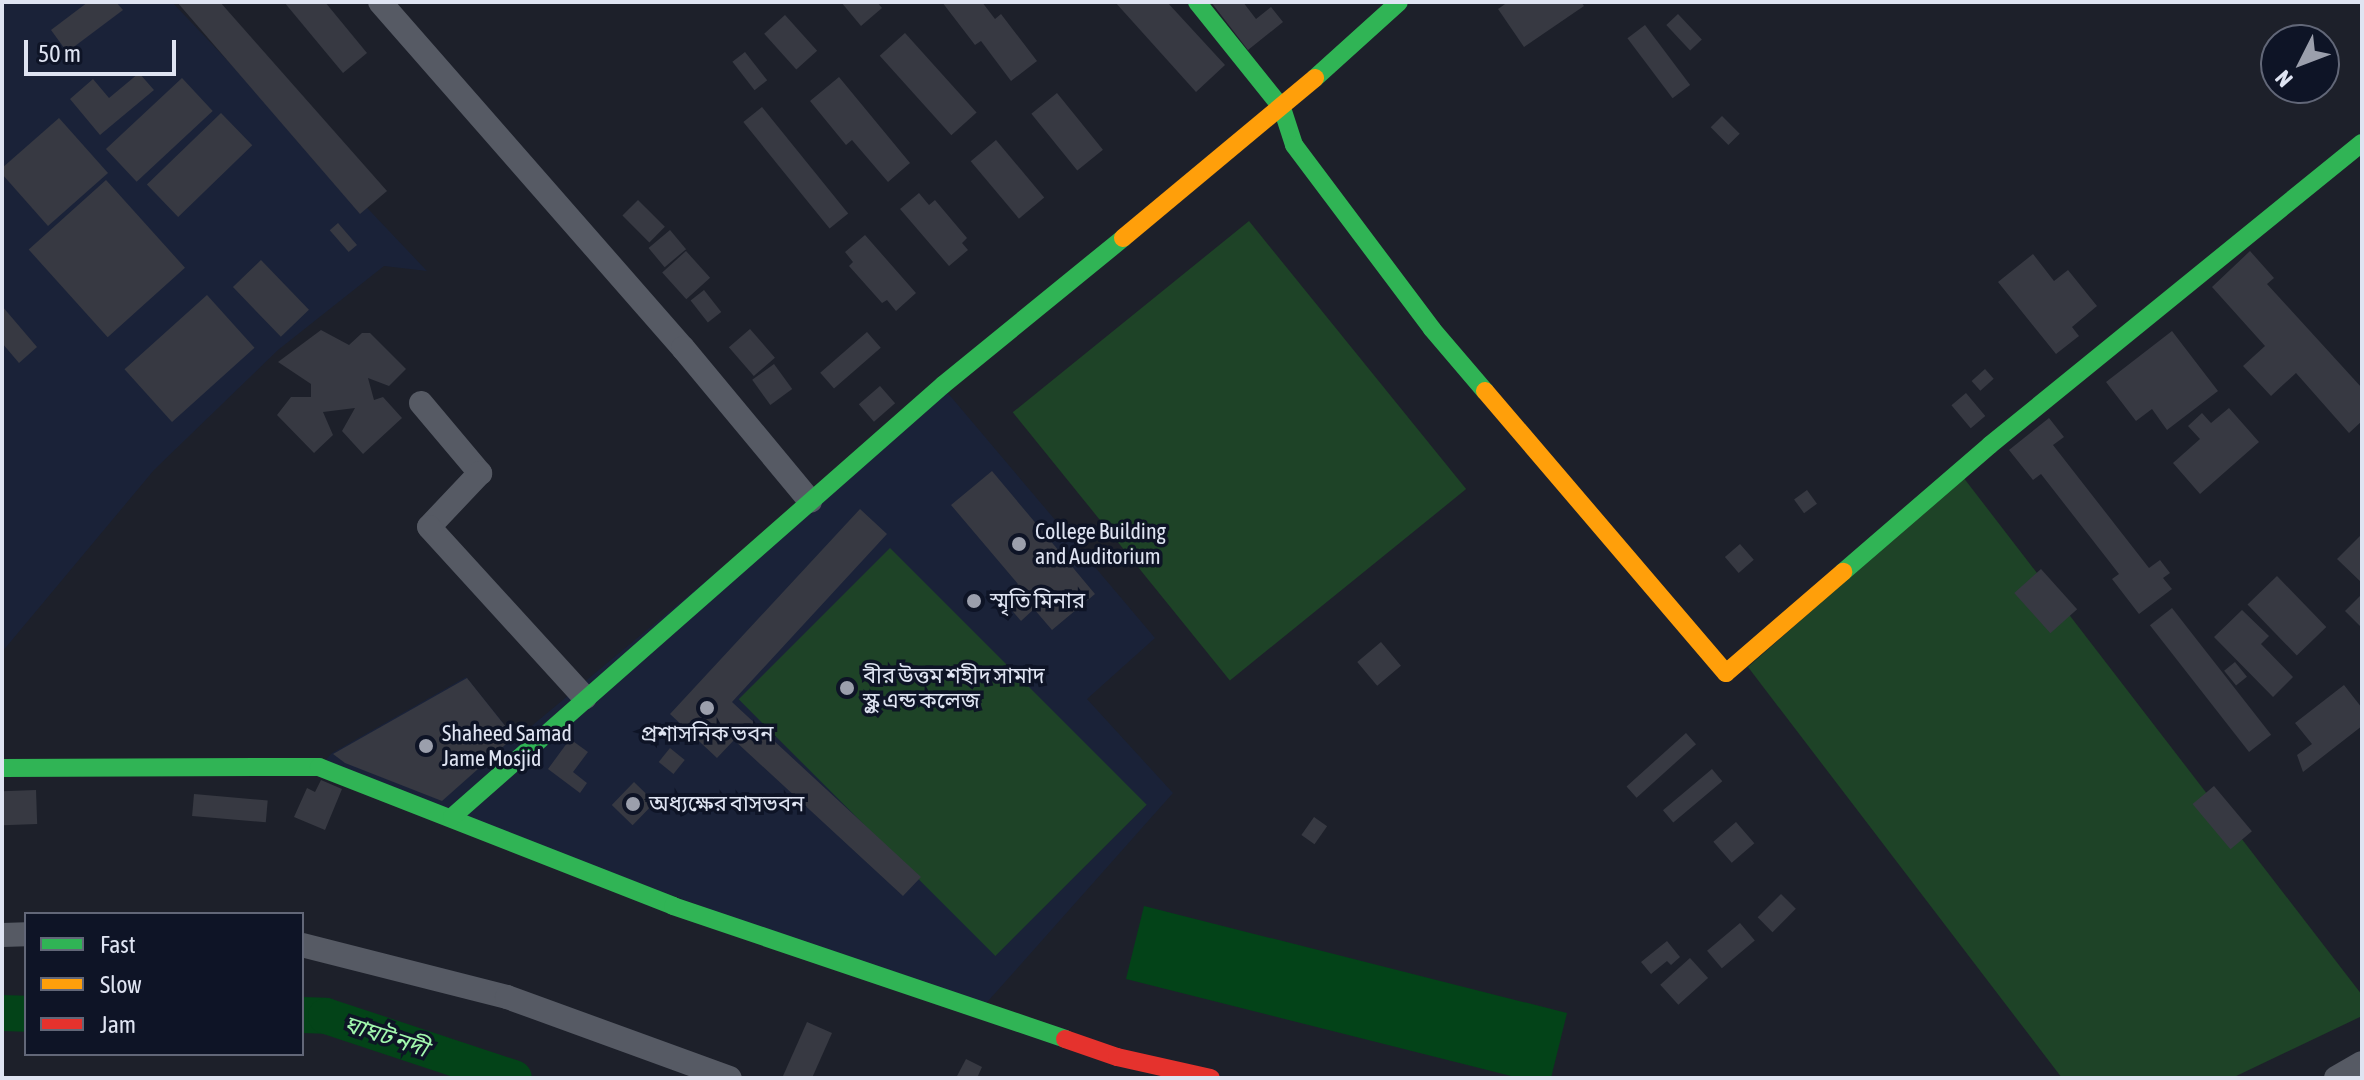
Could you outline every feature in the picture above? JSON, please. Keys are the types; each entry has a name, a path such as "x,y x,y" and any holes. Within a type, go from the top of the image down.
{"street":[{"path":"380,2 683,348 810,501"},
{"path":"1197,2 1282,108 1294,145 1432,329 1726,673 1990,445 2362,143"},
{"path":"452,817 943,385 1282,108 1399,2"},
{"path":"421,403 480,473 429,527 585,698"},
{"path":"2,768 319,767 673,906 1117,1057 1211,1078"},
{"path":"2,935 24,934"},
{"path":"304,946 507,997 730,1078"},
{"path":"2336,1078 2362,1063"}],"shaded area":[{"path":"2,2 172,2 427,271 384,266 278,350 154,470 2,652"},
{"path":"1249,221 1466,489 1230,680 1013,412"},
{"name":"বীর উত্তম শহীদ সামাদ স্কুল এন্ড কলেজ","path":"941,385 1155,638 1087,699 1173,793 981,1009 320,766 332,753 466,677 516,739"},
{"path":"1963,477 2362,995 2362,1016 2232,1078 2062,1078 1748,667"},
{"path":"890,548 1147,805 995,956 739,699"},
{"path":"1144,906 1567,1013 1551,1078 1519,1078 1126,979"}],"building":[{"path":"88,2 116,2 123,10 67,52 51,30"},
{"path":"177,2 220,2 387,191 360,214"},
{"path":"284,2 325,2 367,53 343,73"},
{"path":"841,2 877,2 882,8 861,26"},
{"path":"942,2 982,2 995,19 1001,14 1037,61 1011,81 981,41 975,45"},
{"path":"1115,2 1167,2 1225,65 1196,92"},
{"path":"1211,2 1243,2 1256,19 1271,7 1283,22 1248,50"},
{"path":"1508,2 1581,2 1584,6 1524,47 1498,9"},
{"path":"1678,14 1702,40 1690,51 1666,25"},
{"path":"785,15 817,51 796,69 764,34"},
{"path":"1645,25 1690,85 1673,98 1627,38"},
{"path":"905,33 977,113 951,135 880,56"},
{"path":"745,52 767,80 755,90 732,62"},
{"path":"139,73 154,90 100,135 70,99 93,79 109,98"},
{"path":"839,77 910,163 888,182 852,140 846,145 810,101"},
{"path":"182,78 213,111 137,182 106,149"},
{"path":"1057,93 1103,150 1077,170 1031,114"},
{"path":"762,107 848,213 830,229 743,122"},
{"path":"221,113 252,145 178,217 147,185"},
{"path":"1722,116 1740,134 1728,145 1711,127"},
{"path":"59,118 108,173 48,226 2,174 2,168"},
{"path":"996,140 1044,197 1019,219 971,161"},
{"path":"106,180 185,268 108,337 29,250"},
{"path":"919,193 929,205 935,200 967,238 962,243 968,250 949,266 900,209"},
{"path":"638,200 665,227 649,242 622,216"},
{"path":"338,223 357,245 349,252 330,230"},
{"path":"670,230 686,249 665,267 649,248"},
{"path":"865,235 916,293 896,311 887,300 882,303 849,266 853,262 845,252"},
{"path":"686,251 710,278 686,299 662,272"},
{"path":"2250,251 2274,278 2267,284 2362,388 2362,421 2349,433 2296,373 2271,396 2243,366 2265,346 2212,287"},
{"path":"2033,254 2054,281 2068,270 2097,306 2072,327 2079,336 2056,354 1998,282"},
{"path":"261,260 309,310 281,337 233,287"},
{"path":"704,290 721,312 708,323 691,300"},
{"path":"207,295 255,348 172,422 125,369"},
{"path":"2,306 37,347 19,363 2,343"},
{"path":"750,329 775,358 754,376 729,347"},
{"path":"321,330 349,345 362,333 370,333 406,369 389,386 368,378 374,400 383,397 402,418 363,454 342,431 355,408 323,412 333,435 314,453 277,415 291,397 311,397 311,384 278,362"},
{"path":"2172,331 2218,391 2167,430 2152,409 2136,421 2106,382"},
{"path":"867,332 881,348 834,389 820,373"},
{"path":"774,364 792,389 770,405 752,380"},
{"path":"1985,369 1994,379 1980,391 1972,381"},
{"path":"880,386 895,403 874,422 859,404"},
{"path":"1966,393 1985,416 1971,428 1951,405"},
{"path":"2229,408 2259,442 2200,494 2173,463 2200,439 2188,426 2202,413 2211,423"},
{"path":"2049,418 2064,437 2053,445 2149,568 2160,560 2170,573 2163,578 2172,589 2139,614 2112,579 2119,574 2041,474 2033,480 2009,450"},
{"name":"College Building and Auditorium","path":"992,471 1095,594 1052,630 1034,609 1021,621 1001,598 1018,584 951,505"},
{"path":"1807,490 1817,504 1804,513 1794,499"},
{"name":"প্রশাসনিক ভবন","path":"860,509 887,534 732,702 921,877 903,896 734,740 717,758 670,714"},
{"path":"2362,534 2362,583 2337,559"},
{"path":"1740,544 1754,560 1739,573 1725,557"},
{"path":"2041,569 2077,609 2050,633 2014,593"},
{"path":"2277,576 2326,627 2297,656 2248,604"},
{"path":"2362,594 2362,628 2345,611"},
{"path":"2172,608 2271,735 2249,752 2150,625"},
{"path":"2242,610 2269,636 2261,644 2293,677 2273,697 2214,637"},
{"path":"1381,642 1401,666 1377,686 1357,662"},
{"path":"2235,662 2247,677 2236,686 2224,671"},
{"name":"Shaheed Samad Jame Mosjid","path":"467,678 514,737 442,801 345,763 333,754"},
{"path":"2344,685 2362,708 2362,726 2303,772 2297,755 2312,744 2295,723"},
{"path":"1686,733 1696,744 1637,798 1627,787"},
{"path":"570,739 588,752 573,772 587,783 580,793 548,769"},
{"path":"670,748 685,760 673,774 659,762"},
{"path":"1712,769 1722,781 1673,822 1663,810"},
{"path":"321,780 342,789 325,830 294,817 307,788 315,792"},
{"name":"অধ্যক্ষের বাসভবন","path":"634,782 655,802 633,825 612,805"},
{"path":"2214,786 2252,831 2230,849 2193,804"},
{"path":"36,790 37,824 3,825 2,791"},
{"path":"194,794 268,800 266,822 192,816"},
{"path":"1314,817 1327,826 1314,844 1301,835"},
{"path":"1736,822 1754,843 1732,863 1713,842"},
{"path":"1781,894 1796,909 1773,932 1758,917"},
{"path":"1740,923 1755,941 1722,968 1707,951"},
{"path":"1667,941 1680,957 1671,965 1667,961 1651,974 1641,962"},
{"path":"1690,958 1708,978 1678,1005 1660,985"},
{"path":"807,1022 832,1033 812,1078 788,1078 783,1076"},
{"path":"966,1059 982,1067 977,1078 956,1078"}],"waterway":[{"name":"ঘাঘট নদী","path":"2,1013 24,1014"},
{"name":"ঘাঘট নদী","path":"304,1015 326,1016 514,1078"}],"traffic: fast":[{"path":"1197,2 1282,108 1294,145 1432,329 1485,391"},
{"path":"1315,78 1399,2"},
{"path":"1843,572 1990,445 2362,143"},
{"path":"452,817 943,385 1123,238"},
{"path":"2,768 319,767 673,906 1065,1039"}],"traffic: slow":[{"path":"1123,238 1315,78"},
{"path":"1485,391 1726,673 1843,572"}],"traffic: jam":[{"path":"1065,1039 1117,1057 1211,1078"}],"place":[{"name":"College Building and Auditorium","path":"1019,544"},
{"name":"স্মৃতি মিনার","path":"974,601"},
{"name":"বীর উত্তম শহীদ সামাদ স্কুল এন্ড কলেজ","path":"847,688"},
{"name":"প্রশাসনিক ভবন","path":"707,708"},
{"name":"Shaheed Samad Jame Mosjid","path":"426,746"},
{"name":"অধ্যক্ষের বাসভবন","path":"633,804"}]}
